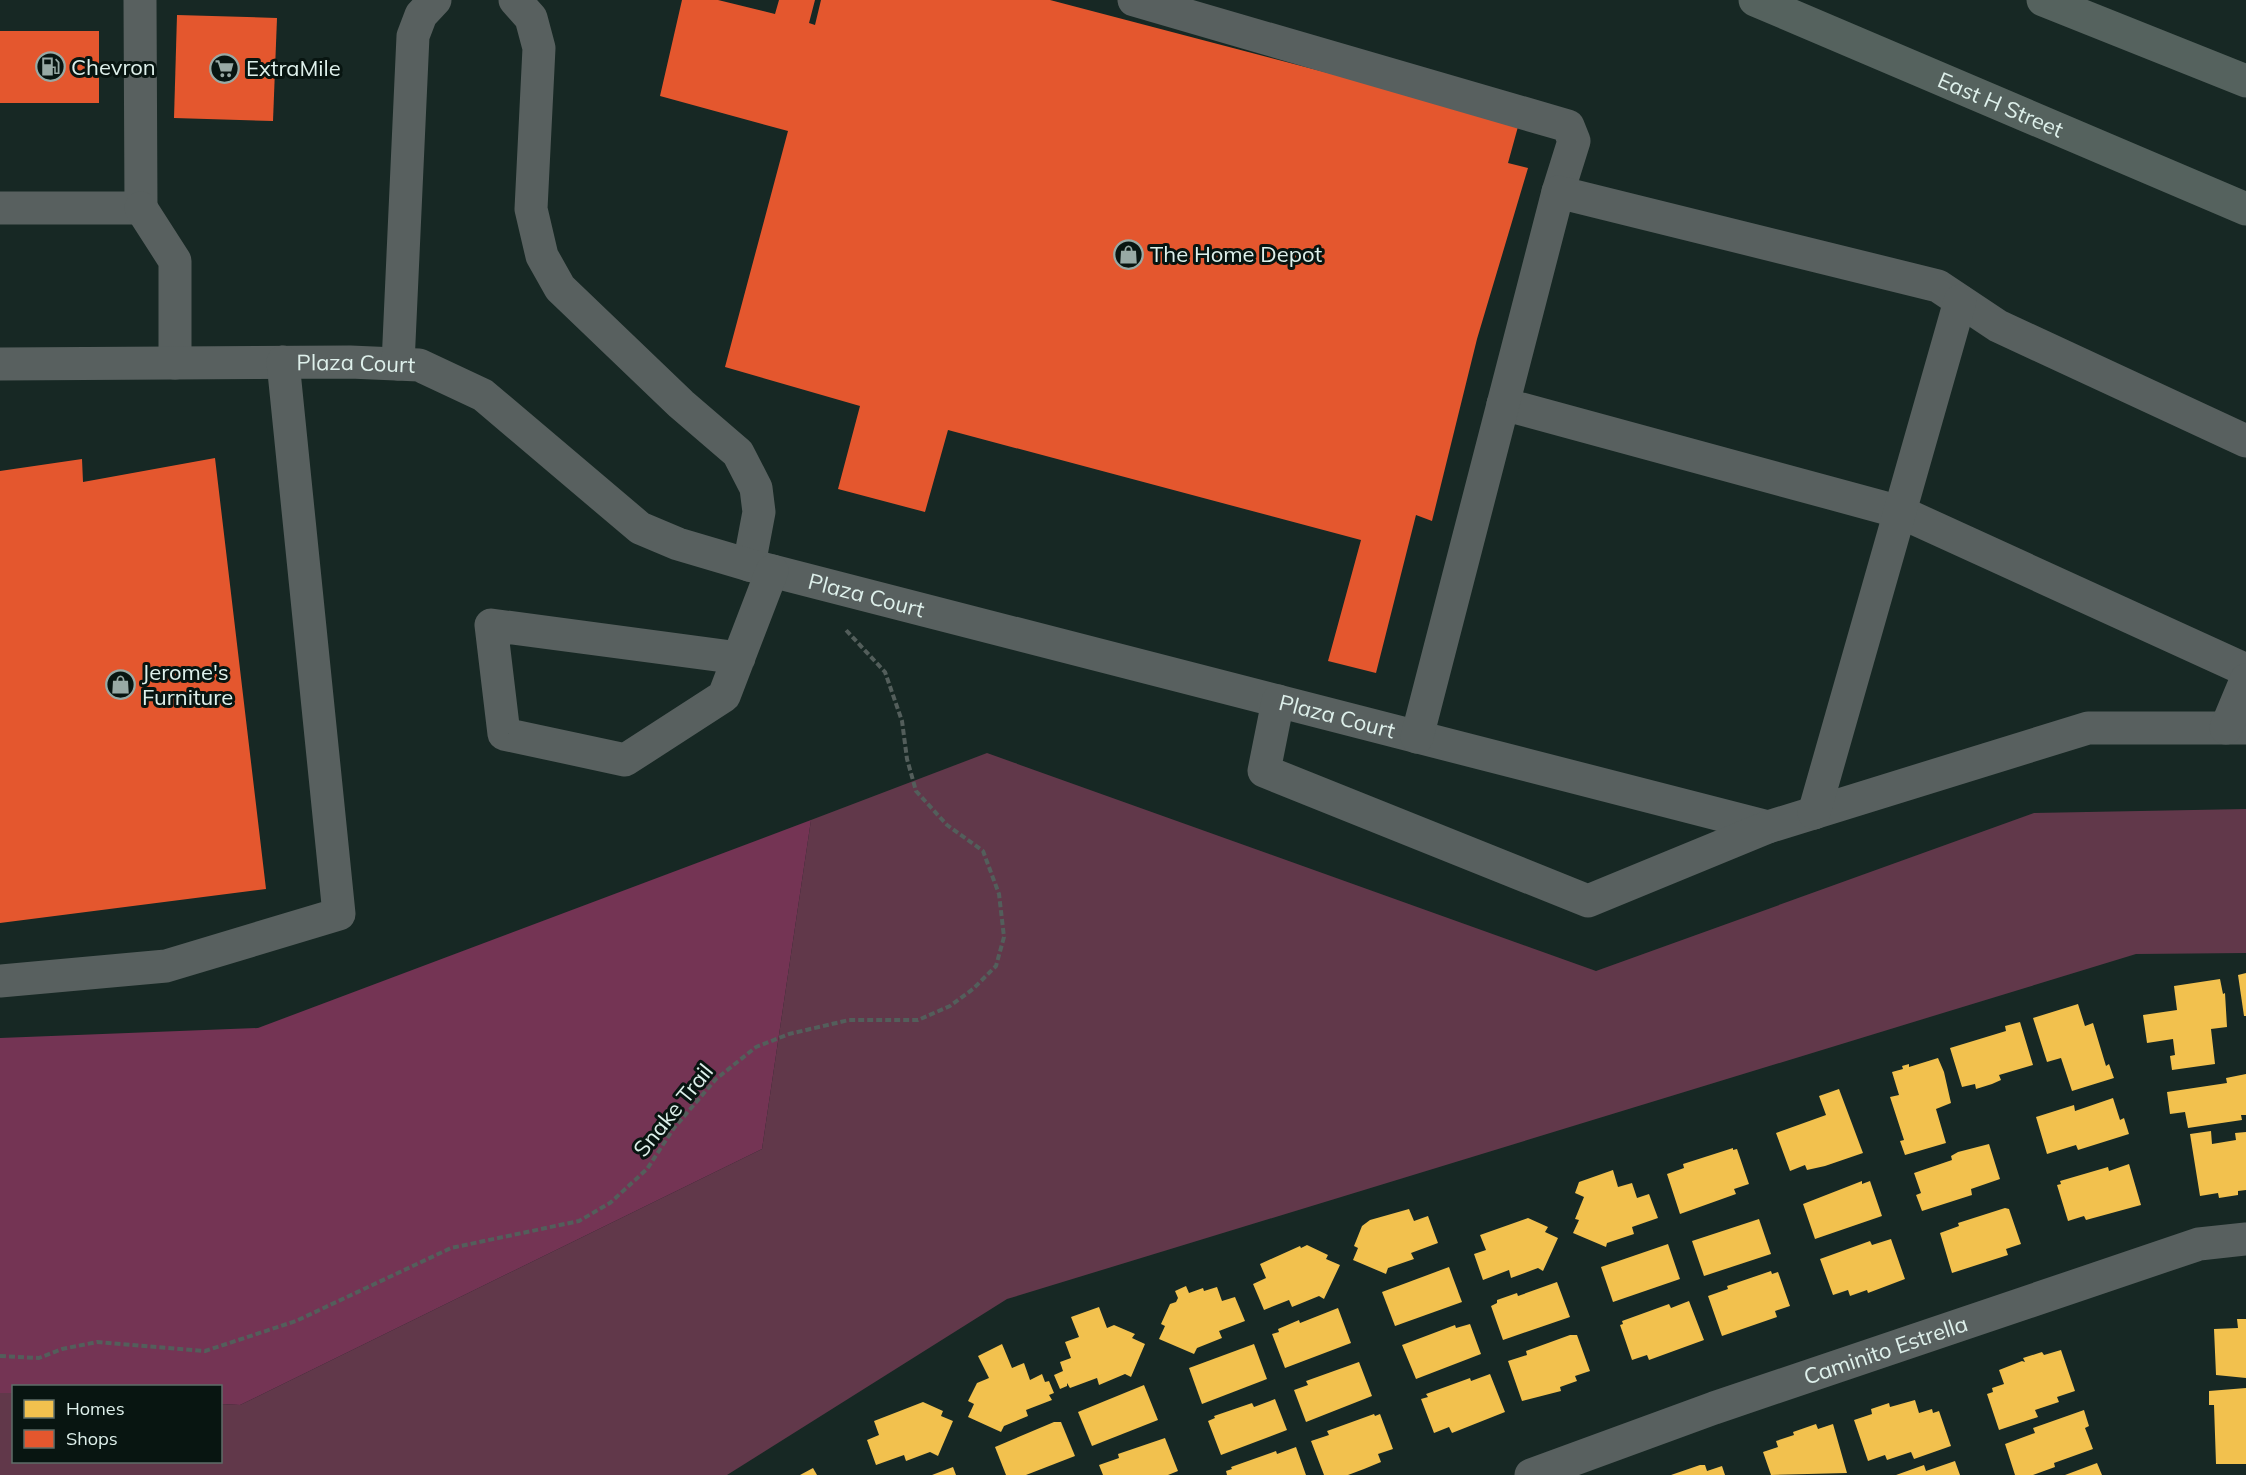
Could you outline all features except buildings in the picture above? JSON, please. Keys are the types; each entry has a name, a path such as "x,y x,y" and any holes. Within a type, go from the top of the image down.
{"main road":[{"name":"East H Street","path":"1755,0 2246,208"},
{"path":"2043,0 2246,81"}],"street":[{"path":"140,0 141,208 175,261 175,363"},
{"path":"398,364 413,36 422,15 435,0"},
{"path":"515,0 531,18 539,48 531,209 542,256 560,288 681,404 738,453 756,488 760,568 739,658 724,696 626,760 504,734 491,625 739,658"},
{"path":"1134,0 1568,126 1574,141 1558,192 1416,736"},
{"path":"1558,192 1938,286 1998,326 2246,441"},
{"path":"0,208 141,208"},
{"path":"1814,813 1960,301"},
{"path":"0,981 166,966 339,914 283,362"},
{"name":"Plaza Court","path":"0,364 283,362 419,365 483,395 640,528 678,544 760,568 1768,827"},
{"path":"1503,404 1900,512 2246,670"},
{"path":"1278,701 1264,771 1588,901 1768,827 2088,728 2236,728 2246,680"},
{"name":"Caminito Estrella","path":"1531,1475 1714,1408 2199,1244 2246,1239"}],"path":[{"name":"Snake Trail","path":"0,1356 39,1358 62,1349 97,1342 206,1351 296,1321 451,1248 579,1221 610,1203 647,1169 674,1128 716,1079 756,1047 789,1034 849,1020 918,1020 950,1006 973,989 996,966 1004,937 999,894 983,851 947,825 916,791 907,759 902,721 885,672 842,626"}],"shaded area":[{"path":"987,753 1596,971 2034,813 2246,809 2246,953 2136,954 1007,1299 727,1475 0,1475 0,1393 12,1393 12,1463 222,1463 222,1404 240,1405 762,1149 811,820"},
{"path":"811,820 762,1149 240,1405 222,1404 222,1385 12,1385 12,1393 0,1393 0,1038 258,1028"}],"place":[{"name":"Chevron","path":"50,67"},
{"name":"ExtraMile","path":"225,68"},
{"name":"The Home Depot","path":"1129,254"},
{"name":"Jerome's Furniture","path":"121,685"}]}
